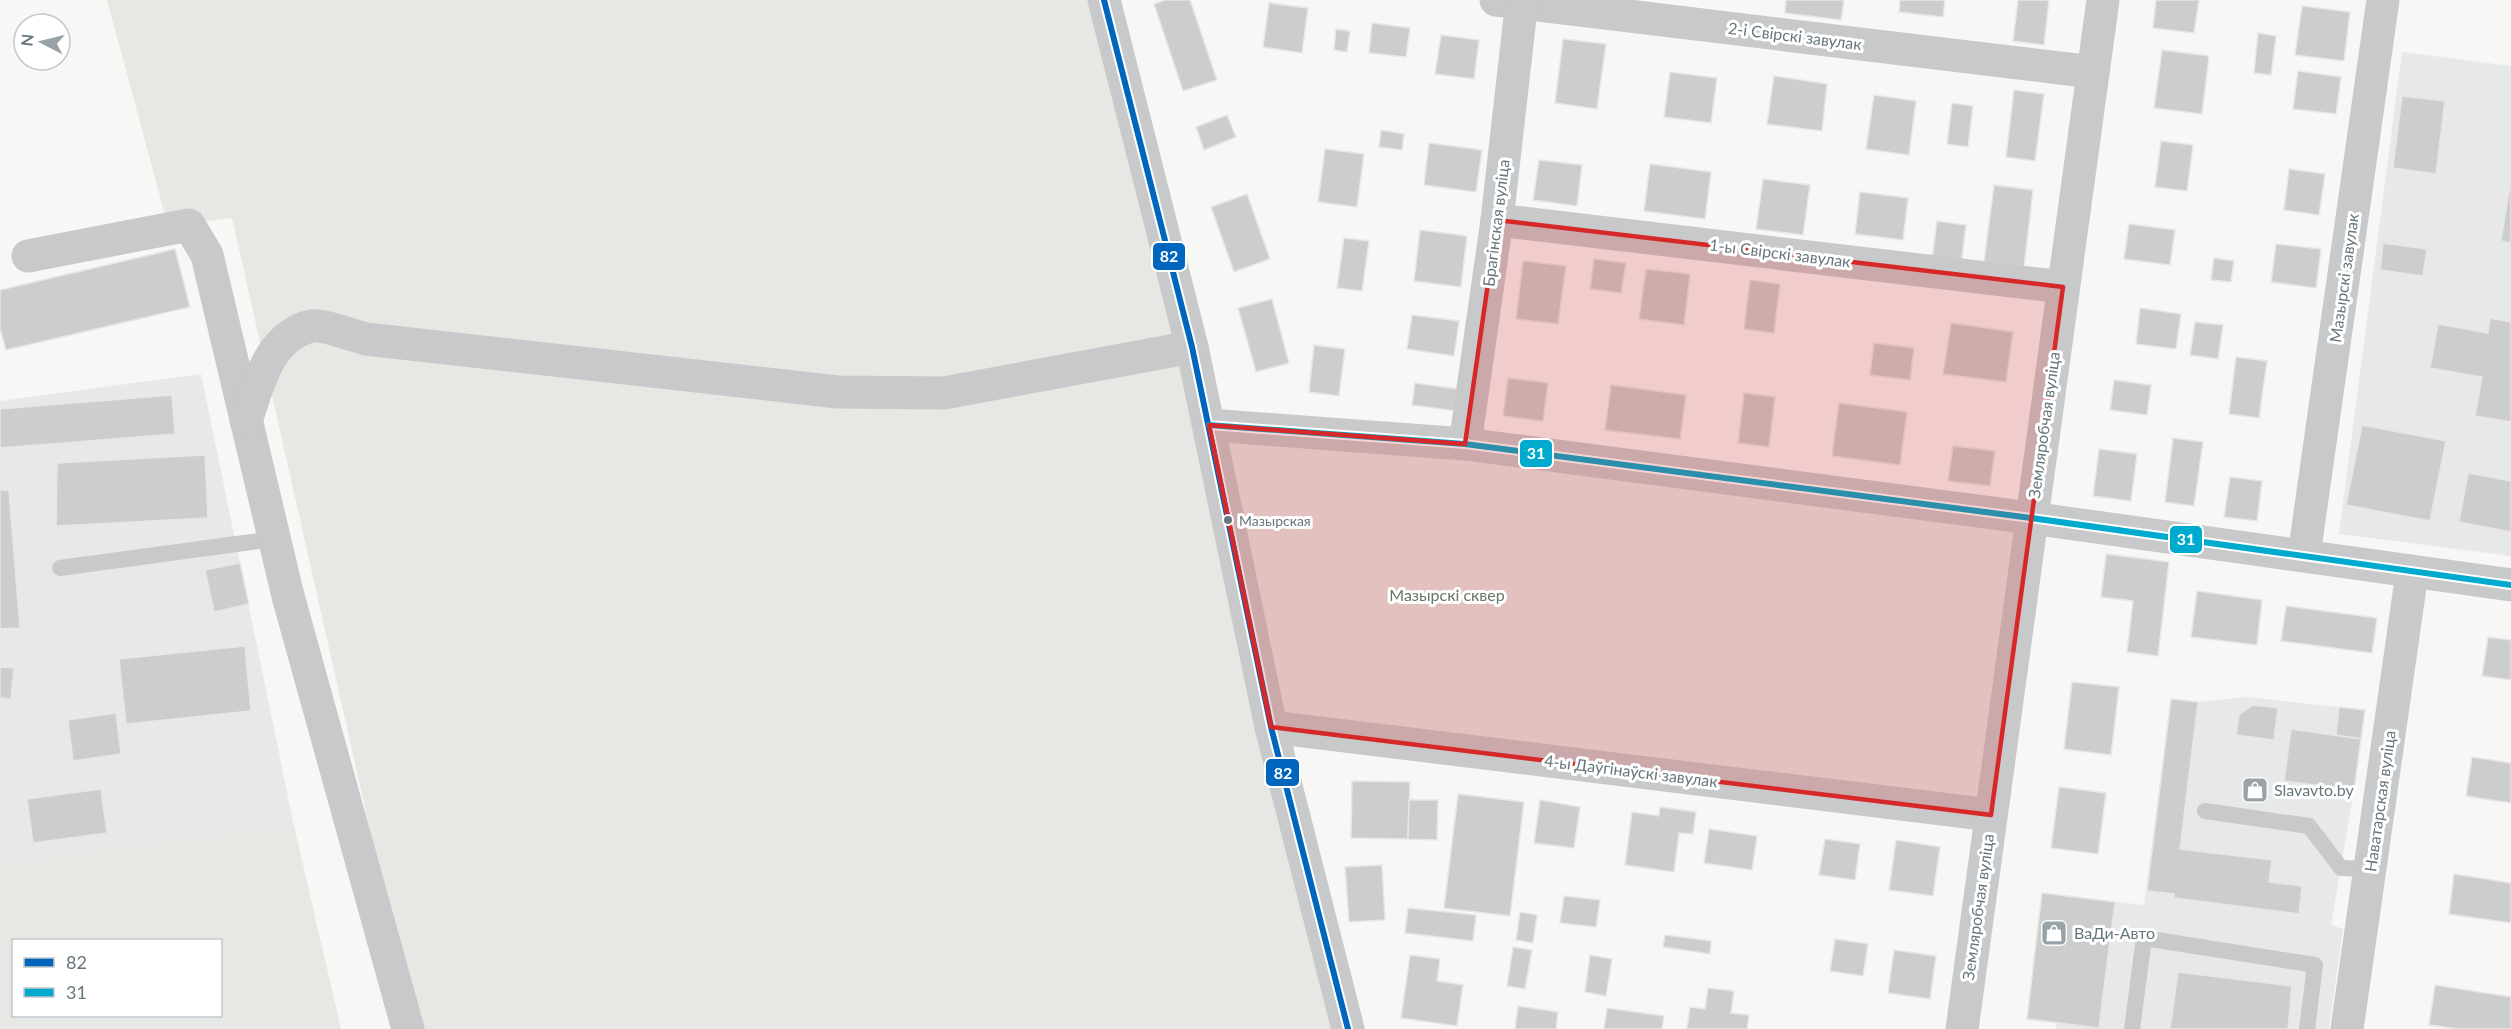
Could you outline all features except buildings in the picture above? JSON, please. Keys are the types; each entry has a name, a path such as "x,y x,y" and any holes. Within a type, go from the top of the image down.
{"street":[{"path":"1104,0 1192,348 1271,727 1348,1029"},
{"name":"Земляробчая вуліца","path":"1962,1029 2103,0"},
{"name":"Мазырскі завулак","path":"2304,555 2383,0"},
{"name":"2-і Свірскі завулак","path":"1513,1 2093,72"},
{"name":"Брагінская вуліца","path":"1465,444 1497,220 1513,1"},
{"name":"1-ы Свірскі завулак","path":"1497,220 2064,287"},
{"path":"28,256 189,225 207,255 288,596 408,1029"},
{"path":"246,421 264,368 286,338 314,326 366,339 838,392 944,393 1192,348"},
{"path":"1209,425 1465,444 2031,518 2304,555 2412,573 2511,585"},
{"name":"Наватарская вуліца","path":"2347,1029 2412,573"},
{"name":"4-ы Даўгінаўскі завулак","path":"1271,727 1991,815"}],"lane":[{"path":"60,568 274,539"},
{"path":"2205,811 2308,826 2341,868 2370,868"},
{"path":"2132,1029 2144,938 2315,965 2307,1029"}],"highlighted area":[{"path":"1497,220 2063,287 1991,815 1271,727 1209,425 1465,444"}],"shaded area":[{"path":"2402,52 2511,66 2511,556 2339,534"},
{"path":"201,374 294,826 0,865 0,401"},
{"path":"2248,697 2365,710 2331,925 2343,929 2329,1029 2056,1029 2056,1023 2027,1019 2042,893 2144,905 2171,699 2198,702"}],"green space":[{"path":"107,0 1101,0 1344,1029 415,1029 232,218 168,226"},
{"name":"Мазырскі сквер","path":"1209,425 2031,518 1991,815 1271,727"},
{"path":"294,826 341,1029 0,1029 0,865"}],"transit line":[{"name":"82","path":"1104,0 1192,347 1271,727 1348,1029"},
{"name":"31","path":"1209,425 1465,444 2031,518 2511,585"}],"place":[{"name":"Мазырская","path":"1228,520"},
{"name":"Slavavto.by","path":"2255,790"},
{"name":"ВаДи-Авто","path":"2054,933"}]}
